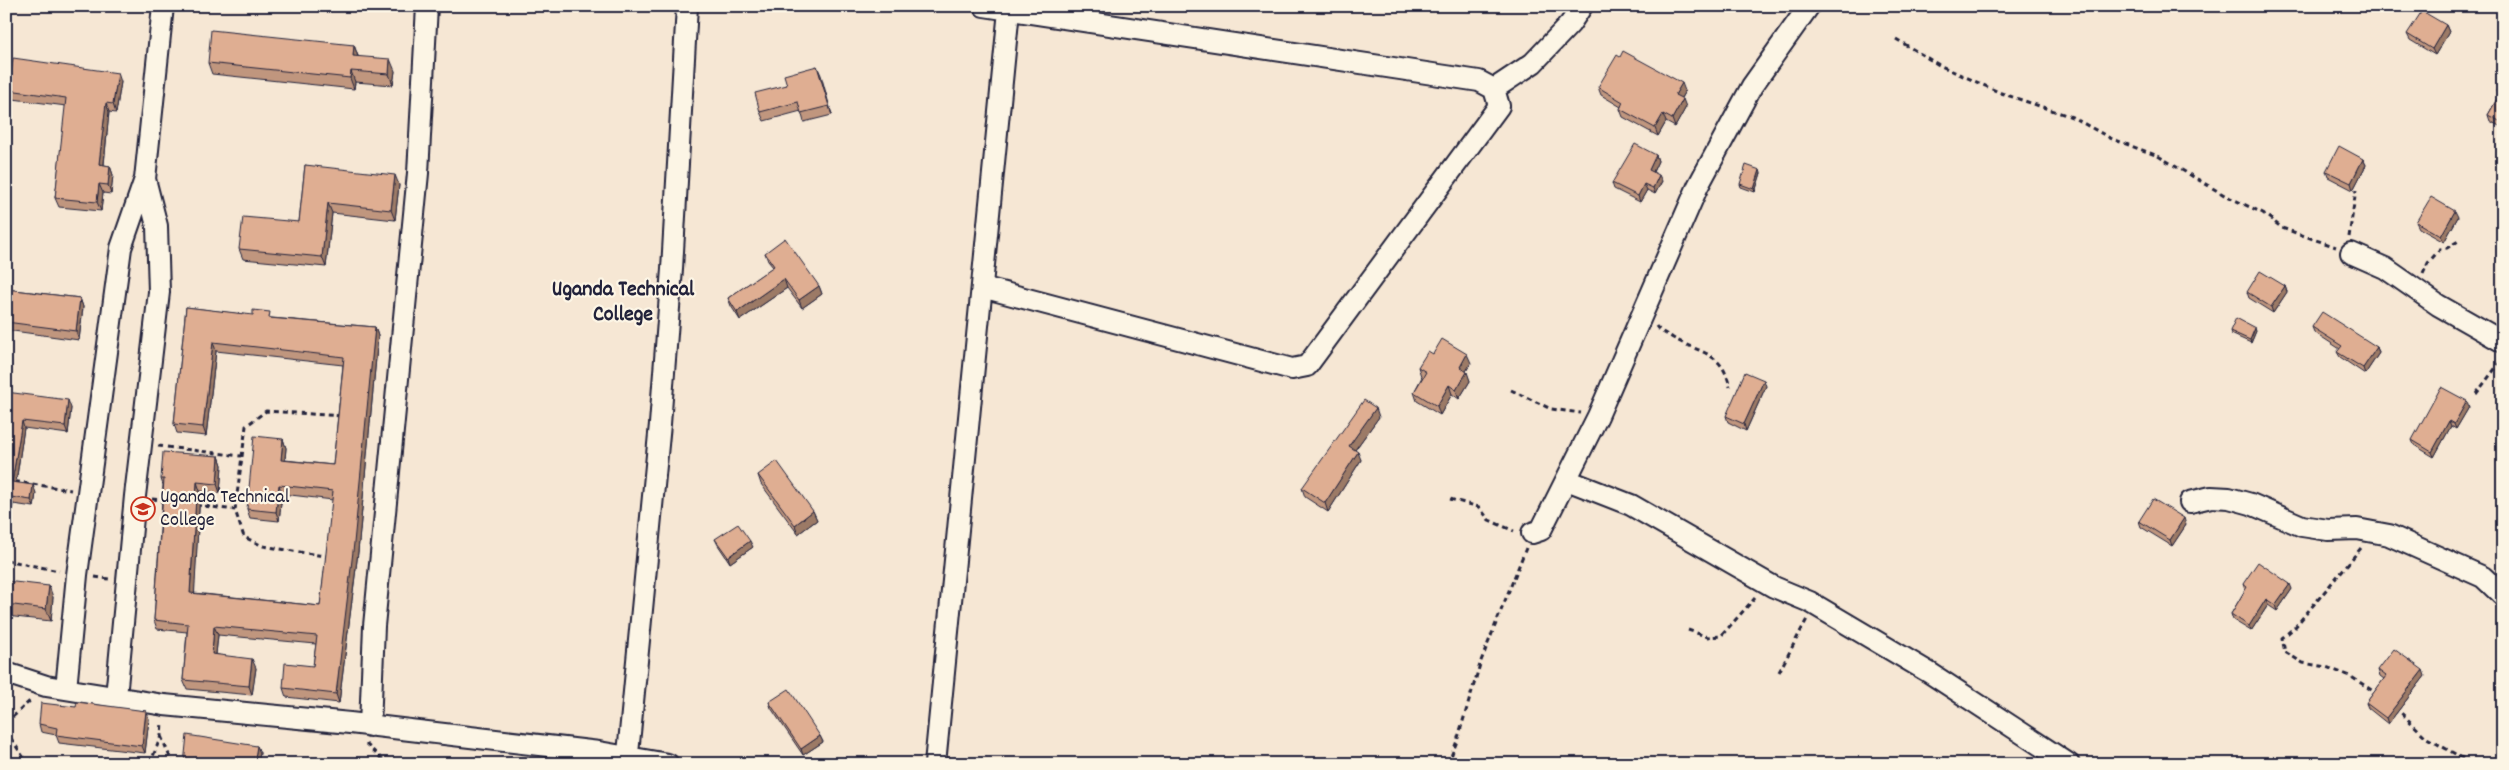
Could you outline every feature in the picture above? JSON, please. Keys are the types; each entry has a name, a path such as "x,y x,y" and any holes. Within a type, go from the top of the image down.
{"street":[{"path":"66,689 77,575 120,248 146,179 163,6"},
{"path":"370,726 374,626 418,173 427,6"},
{"path":"627,760 660,424 672,270 688,6"},
{"path":"982,287 1292,369 1307,366 1499,106 1494,89 1479,81 984,6"},
{"path":"1494,89 1533,63 1570,24 1582,6"},
{"path":"1532,533 1541,530 1568,480 1598,416 1698,186 1752,86 1809,6"},
{"path":"935,764 1009,10"},
{"path":"116,697 135,496 159,282 157,226 146,179"},
{"path":"2350,253 2385,268 2438,305 2503,342"},
{"path":"1568,480 1631,505 1774,587 1810,602 1930,673 2069,764"},
{"path":"2190,502 2211,497 2228,498 2251,504 2302,526 2328,530 2357,529 2389,535 2483,577 2503,596"},
{"path":"6,673 46,686 164,705 370,726 668,764"}],"path":[{"path":"1896,39 1939,65 2001,93 2072,117 2110,138 2158,156 2226,196 2263,213 2282,228 2350,253 2349,237 2356,190"},
{"path":"2417,289 2433,256 2440,249 2447,248 2460,240"},
{"path":"1644,309 1659,330 1712,356 1726,369 1730,387"},
{"path":"2476,394 2503,358"},
{"path":"1511,390 1551,409 1598,416"},
{"path":"333,558 263,546 244,538 235,510 246,426 266,411 344,416"},
{"path":"142,445 196,449 241,456"},
{"path":"1448,764 1457,741 1481,661 1532,533 1517,532 1489,520 1479,507 1450,499"},
{"path":"2361,548 2296,627 2282,638 2286,652 2303,663 2326,667 2350,676 2382,697"},
{"path":"1688,630 1708,637 1721,636 1757,595 1774,587"},
{"path":"1779,672 1803,629 1809,615 1810,602"},
{"path":"6,723 46,686"},
{"path":"2388,702 2401,711 2427,738 2472,764"},
{"path":"150,764 161,736 164,705"},
{"path":"6,731 28,764"},
{"path":"161,736 173,764"}],"building":[{"path":"2422,11 2446,25 2432,49 2407,34"},
{"path":"211,30 354,45 353,56 390,59 389,74 351,71 350,78 208,63"},
{"path":"1623,51 1682,83 1675,95 1683,99 1672,119 1663,114 1655,128 1620,109 1623,102 1598,87 1617,55 1620,57"},
{"path":"13,58 118,73 113,104 106,103 99,164 110,166 108,185 99,184 97,202 55,198 66,98 9,90"},
{"path":"817,66 829,106 801,113 798,102 760,112 755,93 787,85 784,75"},
{"path":"2503,80 2503,123 2488,115 2500,94 2496,91"},
{"path":"1635,144 1656,155 1649,170 1659,175 1653,188 1644,184 1638,196 1612,183"},
{"path":"2339,146 2363,159 2351,183 2326,171"},
{"path":"305,165 395,175 391,210 328,203 322,257 239,249 243,217 299,222"},
{"path":"1746,165 1760,170 1754,189 1740,184"},
{"path":"2431,197 2455,211 2441,236 2416,222"},
{"path":"785,238 819,286 799,300 784,279 737,312 728,298 774,266 765,253"},
{"path":"2260,271 2285,286 2271,307 2247,292"},
{"path":"6,289 80,298 76,331 6,322"},
{"path":"186,307 253,315 253,310 270,312 269,318 375,327 354,543 336,694 283,688 285,663 313,666 317,636 214,626 212,654 252,659 249,686 183,680 188,624 154,620 164,479 161,479 163,452 219,456 217,484 197,482 190,593 320,606 333,491 279,485 276,512 247,509 254,436 283,439 281,460 333,465 344,357 213,342 203,427 174,424"},
{"path":"2322,312 2377,347 2363,368 2337,352 2342,346 2312,327"},
{"path":"2236,318 2255,328 2250,340 2230,331"},
{"path":"1442,339 1467,354 1460,367 1467,372 1456,390 1449,385 1437,406 1414,392 1426,372 1418,367 1428,351 1433,354"},
{"path":"1745,372 1764,380 1744,424 1726,416"},
{"path":"2441,387 2467,401 2454,424 2449,421 2432,452 2412,440"},
{"path":"6,392 68,400 65,426 22,421 12,482 33,485 31,500 11,497 9,512 6,512"},
{"path":"1364,400 1376,408 1349,446 1358,452 1325,503 1302,488"},
{"path":"777,461 813,511 795,525 758,475"},
{"path":"2153,499 2184,518 2170,540 2139,521"},
{"path":"738,524 750,541 728,557 715,539"},
{"path":"2258,562 2290,584 2275,605 2266,599 2249,626 2231,614 2247,587 2243,584"},
{"path":"6,581 49,586 46,609 6,604"},
{"path":"2394,649 2423,670 2386,718 2366,703 2386,676 2378,670"},
{"path":"789,689 820,736 801,749 769,702"},
{"path":"77,702 146,711 142,746 56,735 57,728 39,724 41,703 76,707"},
{"path":"187,735 257,746 254,764 209,762 209,764 184,764"}],"place":[{"name":"Uganda Technical College","path":"143,509"}],"district":[{"name":"Uganda Technical College","path":"623,302"}]}
